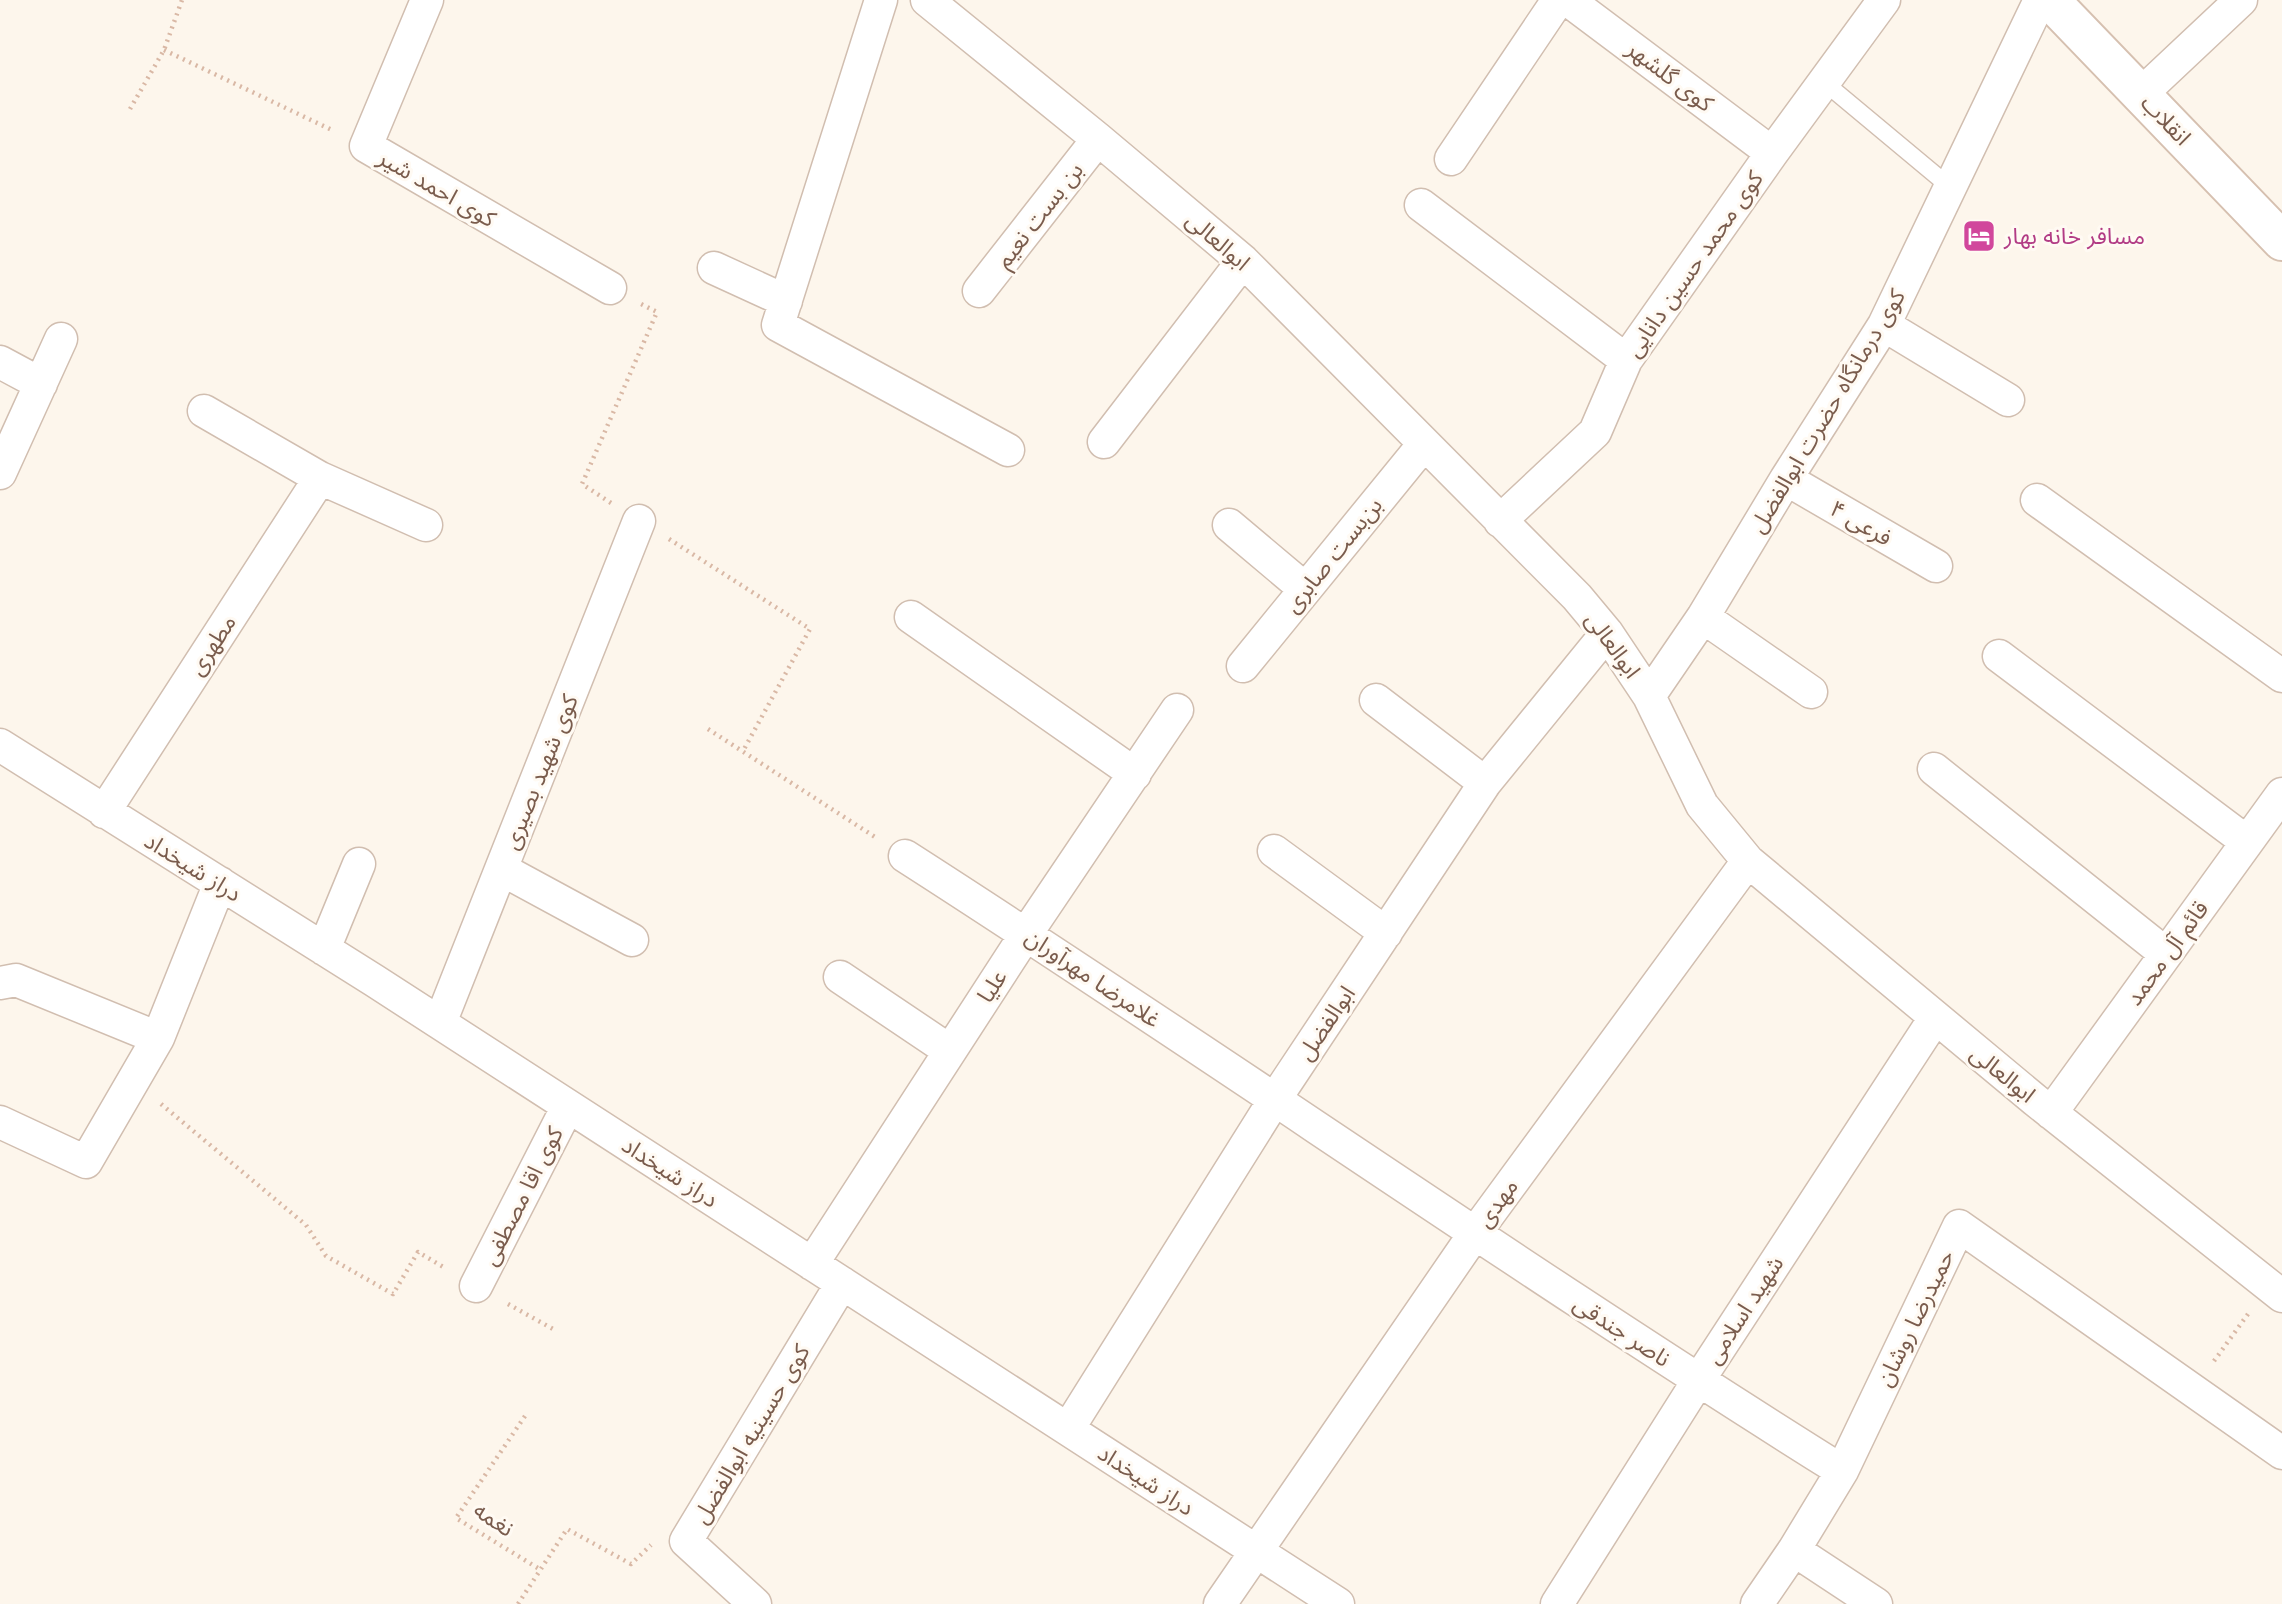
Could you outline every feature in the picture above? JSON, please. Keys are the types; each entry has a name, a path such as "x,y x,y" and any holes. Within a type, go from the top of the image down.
{"main road":[{"name":"انقلاب","path":"2050,0 2282,241"}],"street":[{"name":"کوی احمد شیر","path":"428,0 366,146 610,288"},
{"path":"881,0 778,325 1008,450"},
{"name":"ابوالعالی","path":"927,0 1243,261 1577,597 1607,633 1649,696 1702,805 1748,861 2051,1113 2275,1291"},
{"path":"1451,159 1558,0"},
{"name":"کوی گلشهر","path":"1568,0 1772,153"},
{"name":"کوی محمد حسین دانایی","path":"1500,521 1595,432 1626,360 1884,0"},
{"name":"کوی درمانگاه حضرت ابوالفضل","path":"1649,696 1703,617 1786,479 1884,326 2040,0"},
{"path":"2141,94 2241,0"},
{"name":"بن بست نعیم","path":"979,291 1098,139"},
{"path":"1421,205 1626,360"},
{"path":"1104,442 1243,261"},
{"path":"714,268 786,301"},
{"path":"1884,326 2008,400"},
{"path":"0,473 61,339"},
{"path":"0,362 41,384"},
{"path":"204,411 320,478 426,525"},
{"name":"بن‌بست صابری","path":"1243,666 1424,444"},
{"name":"مطهری","path":"104,812 320,478"},
{"name":"فرعی ۴","path":"1786,479 1936,566"},
{"path":"2037,500 2282,676"},
{"name":"کوی شهید بصیری","path":"440,1023 639,521"},
{"path":"1229,525 1304,589"},
{"path":"911,617 1135,774"},
{"path":"1703,617 1811,692"},
{"name":"ابوالفضل","path":"1068,1429 1275,1099 1485,783 1607,633"},
{"path":"1999,656 2247,842"},
{"path":"1376,701 1485,783"},
{"name":"علیا","path":"812,1264 1026,934 1177,710"},
{"name":"دراز شیخداد","path":"0,745 440,1023 1338,1604"},
{"path":"1934,769 2166,954"},
{"name":"قائم آل محمد","path":"2051,1113 2282,794"},
{"path":"1274,851 1386,933"},
{"name":"غلامرضا مهرآوران","path":"905,856 1475,1233"},
{"name":"مهدی","path":"1220,1604 1475,1233 1748,861"},
{"path":"324,949 359,864"},
{"path":"501,869 632,940"},
{"path":"0,1122 86,1162 158,1038 220,883"},
{"path":"839,977 950,1051"},
{"path":"0,984 16,980 158,1038"},
{"name":"شهید اسلامی","path":"1557,1604 1698,1381 1935,1018"},
{"name":"کوی اقا مصطفی","path":"476,1286 568,1106"},
{"name":"حمیدرضا روشان","path":"1757,1604 1842,1471 1959,1226 2282,1453"},
{"name":"ناصر جندقی","path":"1475,1233 1698,1381 1842,1471"},
{"name":"کوی حسینیه ابوالفضل","path":"755,1604 686,1541 842,1283"},
{"path":"1794,1550 1876,1604"}],"lane":[{"path":"1824,82 1950,187"}],"path":[{"path":"130,109 164,50 182,0"},
{"path":"164,50 366,146"},
{"path":"610,288 657,312 582,484 810,629 743,751"},
{"path":"708,729 905,856"},
{"path":"133,1081 306,1225 326,1256 393,1294 418,1252 554,1329"},
{"path":"2193,1391 2275,1291"},
{"name":"نغمه","path":"525,1416 456,1518 541,1570"},
{"path":"518,1604 567,1529 631,1564 665,1532 686,1541"}],"place":[{"name":"مسافر خانه بهار","path":"1979,236"}]}
